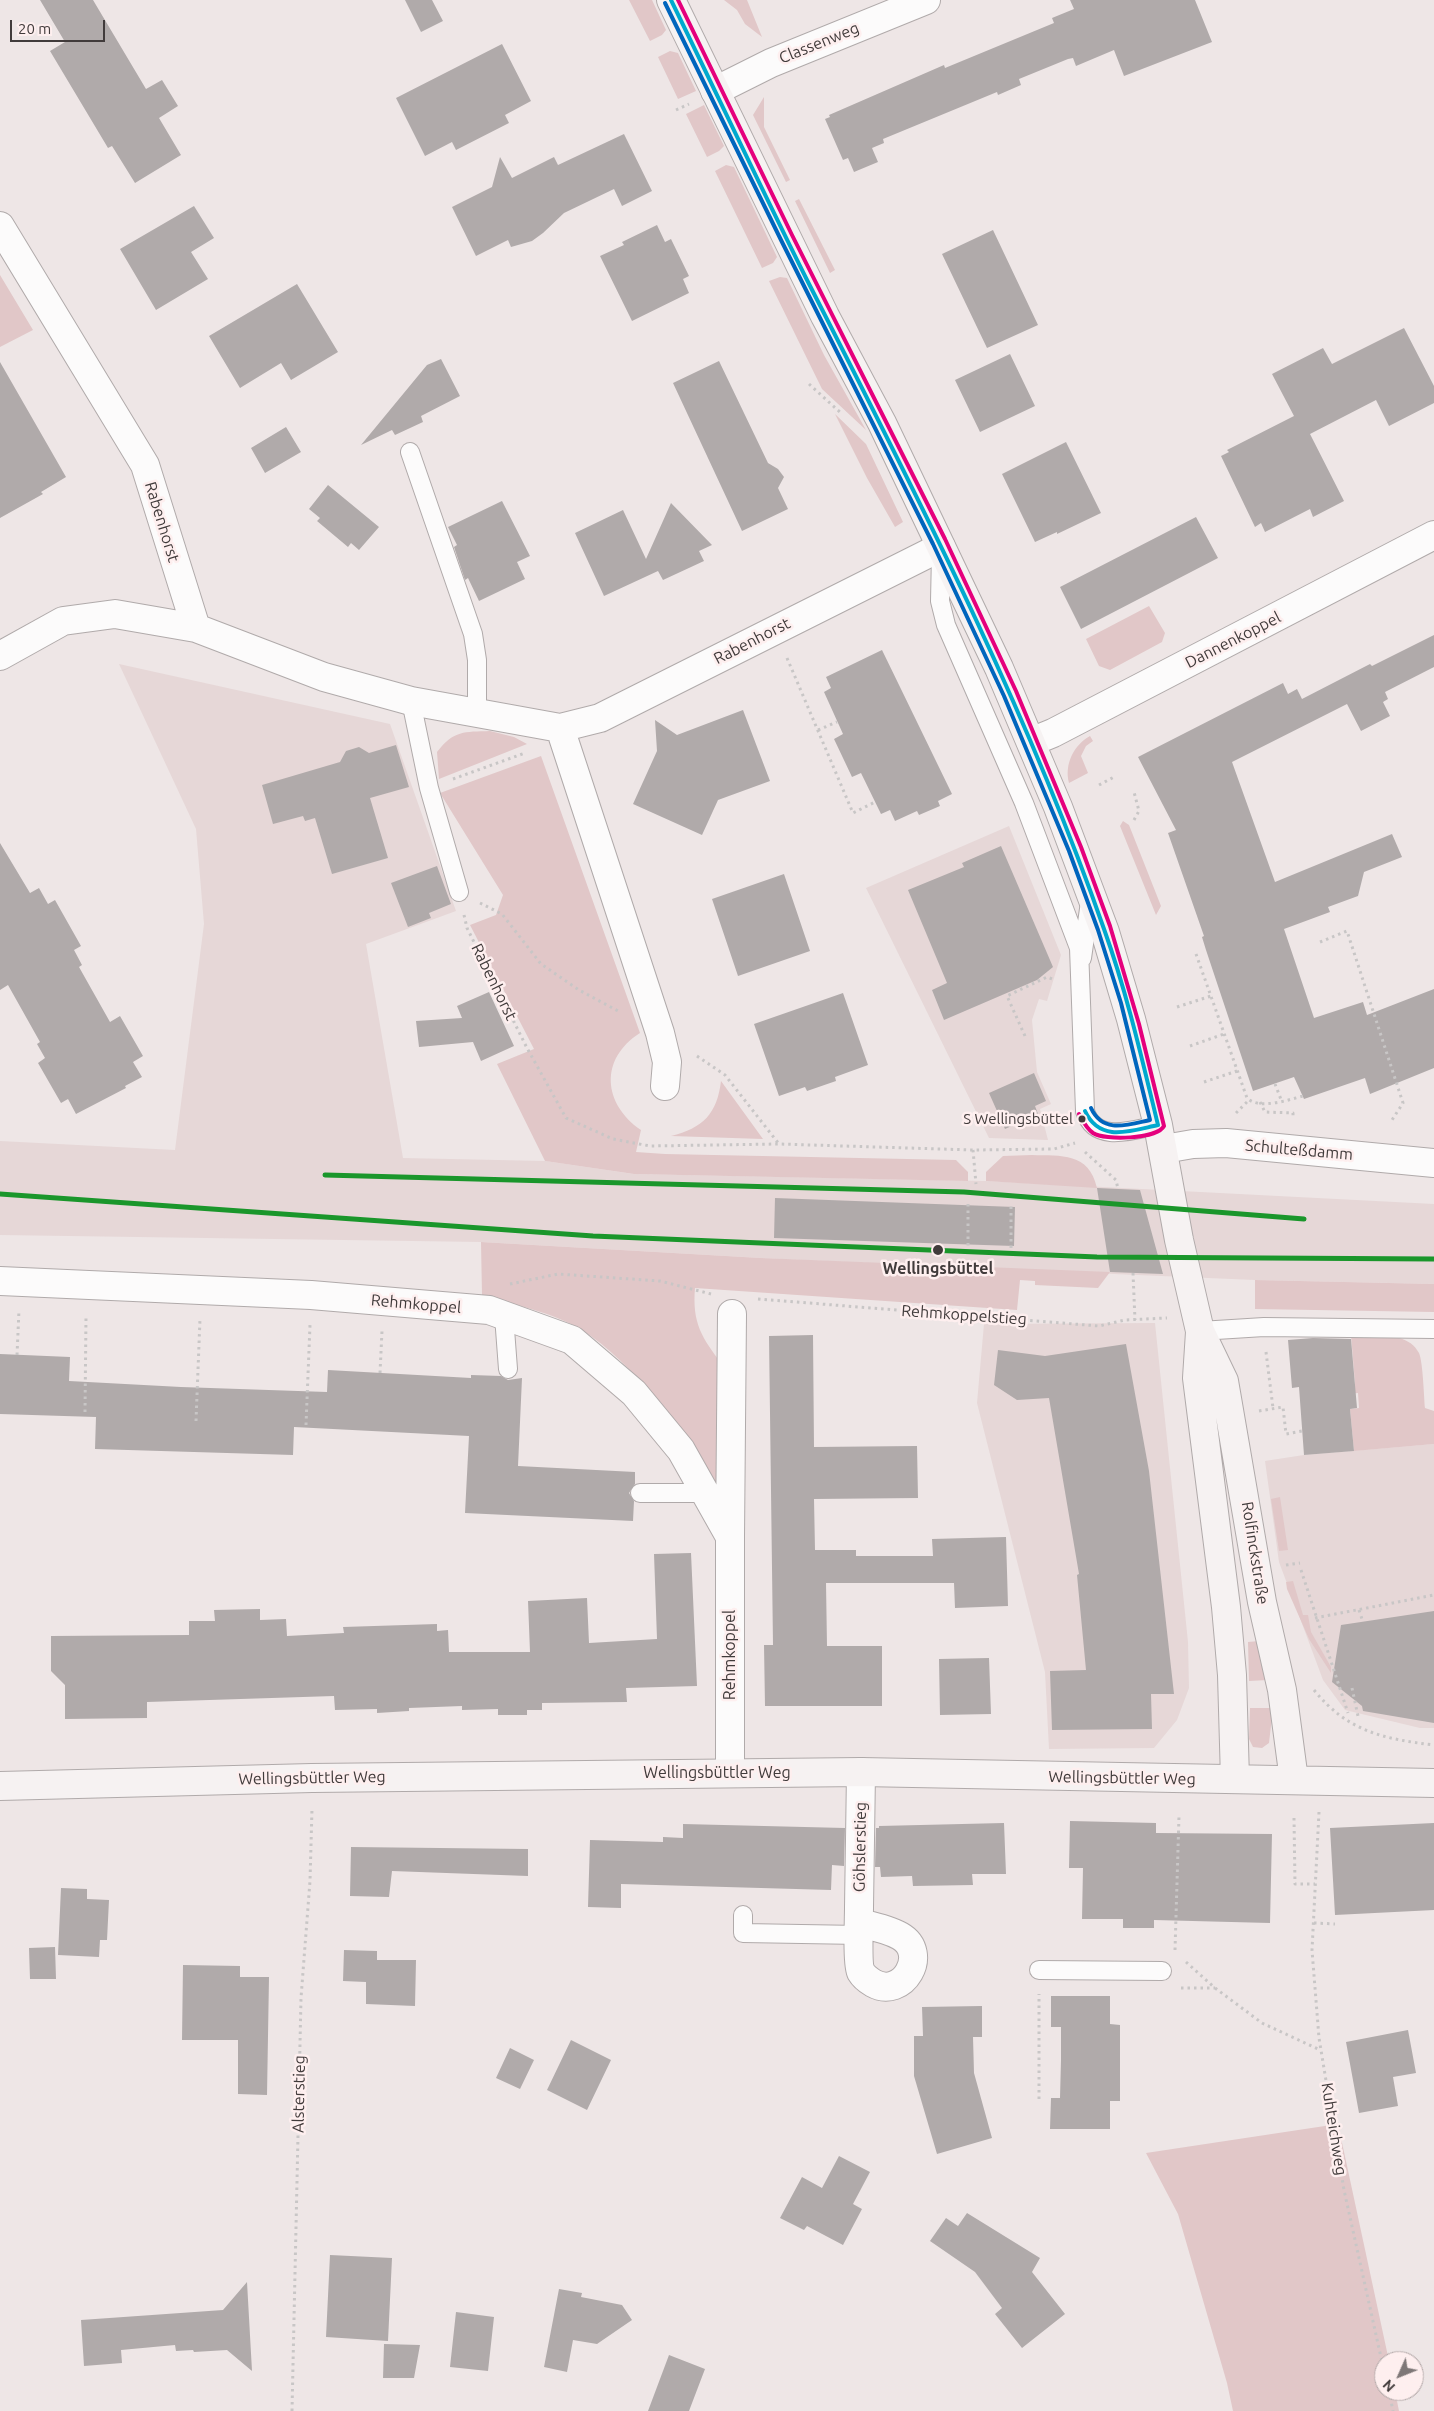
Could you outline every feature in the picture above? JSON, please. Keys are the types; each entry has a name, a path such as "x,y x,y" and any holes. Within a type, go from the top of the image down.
{"main road":[{"name":"Rolfinckstraße","path":"671,0 826,316 882,423 1000,668 1105,932 1131,1019 1161,1137 1179,1240 1198,1323 1224,1381 1262,1602 1282,1690 1294,1780"},
{"name":"Rolfinckstraße","path":"1198,1323 1197,1378 1226,1607 1232,1675 1235,1780"},
{"name":"Wellingsbüttler Weg","path":"0,1786 312,1778 861,1772 1434,1783"}],"street":[{"name":"Classenweg","path":"714,91 771,63 926,0"},
{"name":"Rabenhorst","path":"0,226 145,466 196,628 324,677 412,701 477,713 562,733 600,718 942,547"},
{"name":"Dannenkoppel","path":"1031,742 1053,733 1434,535"},
{"path":"0,656 63,621 115,614 196,628"},
{"path":"562,733 660,1033 667,1062 665,1086"},
{"name":"Schulteßdamm","path":"1161,1137 1434,1163"},
{"name":"Rehmkoppel","path":"10,1282 311,1295 489,1310 572,1340 634,1393 681,1450 730,1537"},
{"name":"Rehmkoppel","path":"730,1773 730,1537 734,1303"},
{"name":"Göhslerstieg","path":"860,1929 861,1772"}],"lane":[{"path":"410,452 473,634 478,660 477,713"},
{"path":"942,547 940,601 946,625 1024,803 1078,948 1081,967"},
{"path":"412,701 429,788 459,892"},
{"path":"1090,892 1090,913 1081,967 1079,1003 1087,1119 1102,1132 1161,1137"},
{"path":"504,1316 508,1368"},
{"path":"1198,1323 1264,1327 1434,1328"},
{"path":"640,1493 705,1493"},
{"path":"743,1915 743,1933 860,1929"},
{"path":"1039,1970 1162,1971"}],"path":[{"path":"774,630 853,813 876,802"},
{"path":"818,730 837,722"},
{"path":"429,788 562,733"},
{"path":"1098,785 1114,777"},
{"path":"1134,792 1139,811 1134,820"},
{"path":"459,892 502,914 541,964 579,990 660,1033 725,1075 779,1144"},
{"name":"Rabenhorst","path":"459,892 467,928 527,1048 566,1118 613,1139 650,1146 779,1144 973,1150 1054,1149 1066,1147 1074,1142 1116,1180 1118,1189"},
{"path":"1320,942 1347,931 1403,1103 1392,1120"},
{"path":"1196,954 1249,1100"},
{"path":"1025,1036 1007,996 1047,977"},
{"path":"1177,1007 1211,996"},
{"path":"1190,1046 1224,1034"},
{"path":"1204,1082 1237,1071"},
{"path":"1275,1084 1282,1102"},
{"path":"1236,1113 1249,1100 1282,1102 1303,1096"},
{"path":"973,1150 976,1184"},
{"path":"968,1204 968,1247"},
{"path":"1010,1248 1011,1206"},
{"name":"Rehmkoppelstieg","path":"472,1309 500,1286 558,1274 660,1281 734,1303 1098,1326 1135,1320 1198,1323"},
{"path":"1133,1274 1135,1320"},
{"path":"10,1282 17,1355"},
{"path":"84,1412 87,1285"},
{"path":"196,1421 202,1290"},
{"path":"306,1425 311,1295"},
{"path":"380,1373 384,1301"},
{"path":"1264,1327 1273,1408 1283,1407 1286,1434 1302,1431"},
{"path":"1301,1570 1348,1713"},
{"path":"1316,1618 1434,1595"},
{"path":"1360,1610 1363,1622"},
{"path":"1312,1688 1340,1716 1357,1728 1374,1735 1434,1745"},
{"path":"1352,1688 1358,1716"},
{"name":"Alsterstieg","path":"292,2411 301,1998 310,1881 312,1778"},
{"name":"Kuhteichweg","path":"1319,1812 1312,1950 1320,2050 1344,2190 1380,2351"},
{"path":"1175,1952 1179,1816"},
{"path":"1294,1818 1295,1884 1315,1884"},
{"path":"1314,1923 1335,1924"},
{"path":"1182,1958 1215,1988 1262,2024 1320,2050"},
{"path":"1039,1970 1039,2099"}],"shaded area":[{"path":"629,0 652,0 666,30 662,35 650,41"},
{"path":"724,0 747,0 762,37 745,24 737,10"},
{"path":"670,51 678,53 696,91 678,99 658,57"},
{"path":"764,97 764,127 790,180 786,182 753,115"},
{"path":"704,105 724,146 707,157 686,114"},
{"path":"726,165 734,167 777,257 773,263 762,268 715,171"},
{"path":"799,199 835,270 830,273 795,201"},
{"path":"0,275 33,330 0,347"},
{"path":"780,277 787,278 824,355 866,430 822,389 769,281"},
{"path":"835,414 866,444 903,522 895,527 867,478"},
{"path":"1149,606 1165,633 1162,642 1110,670 1099,666 1086,639"},
{"path":"119,664 390,724 456,911 366,944 403,1158 545,1161 634,1174 986,1181 1434,1204 1434,1284 1255,1280 1020,1270 481,1242 0,1235 0,1141 175,1150 204,924 196,829"},
{"path":"490,731 514,737 527,744 439,779 437,752 443,745 454,736 466,732"},
{"path":"1090,736 1093,741 1086,746 1081,756 1088,773 1069,783 1069,762 1079,744"},
{"path":"541,756 640,1033 618,1055 612,1068 611,1082 613,1095 619,1108 641,1130 636,1152 956,1160 968,1172 968,1181 634,1174 545,1161 497,1064 534,1049 470,925 496,915 503,895 440,793"},
{"path":"1123,821 1129,825 1161,906 1156,915 1120,826"},
{"path":"1009,826 1061,955 1047,1001 1039,999 1032,1020 1037,1072 1051,1104 1040,1109 1048,1140 989,1138 866,888"},
{"path":"721,1081 763,1139 671,1136 692,1129 706,1118 716,1102"},
{"path":"1003,1156 1063,1156 1081,1162 1093,1176 1097,1188 986,1181 986,1172"},
{"path":"481,1242 761,1258 1110,1272 1098,1288 1035,1285 1035,1281 1020,1280 1017,1310 695,1288 694,1300 697,1321 704,1338 722,1364 717,1486 656,1400 621,1361 601,1344 580,1329 558,1318 482,1295"},
{"path":"1255,1280 1434,1284 1434,1312 1255,1309"},
{"path":"1155,1323 1188,1642 1189,1688 1177,1720 1154,1748 1049,1749 1045,1672 977,1403 984,1324"},
{"path":"1351,1335 1398,1337 1413,1346 1419,1353 1425,1408 1434,1411 1434,1444 1354,1451 1350,1409 1359,1408 1358,1393 1349,1394 1355,1383"},
{"path":"1434,1444 1434,1728 1420,1728 1345,1710 1323,1680 1279,1562 1265,1461 1304,1455"},
{"path":"1280,1497 1288,1550 1279,1551 1271,1499"},
{"path":"1293,1581 1303,1615 1308,1615 1311,1632 1331,1667 1331,1673 1309,1639 1287,1589 1286,1582"},
{"path":"1259,1641 1268,1680 1249,1681 1248,1642"},
{"path":"1250,1708 1273,1708 1269,1743 1262,1748 1253,1747 1249,1739"},
{"path":"1338,2124 1387,2351 1374,2351 1374,2401 1397,2401 1399,2411 1233,2411 1227,2383 1178,2214 1146,2153"}],"building":[{"path":"40,0 93,0 146,89 162,80 178,106 159,118 181,155 135,183 112,146 108,148 50,51 65,42"},
{"path":"405,0 432,0 443,21 421,32"},
{"path":"1070,0 1195,0 1212,42 1124,76 1114,50 1076,66 1073,58 1068,59 1019,79 1021,85 998,95 997,92 883,139 884,143 872,148 878,162 854,172 848,158 843,160 825,119 830,117 829,115 944,65 945,68 1054,23 1052,18 1074,9"},
{"path":"502,44 531,101 505,115 509,123 456,150 452,142 425,156 396,98"},
{"path":"624,134 652,191 622,206 614,189 564,213 532,241 511,247 508,240 476,256 452,207 492,187 500,157 512,178 554,157 558,165"},
{"path":"194,206 214,238 191,252 208,279 156,310 120,249"},
{"path":"657,225 665,242 671,239 689,276 683,279 689,293 632,321 600,256 624,245 622,242"},
{"path":"993,230 1038,325 987,348 942,254"},
{"path":"297,284 338,352 291,380 281,363 240,388 209,336"},
{"path":"1404,328 1434,386 1434,403 1389,426 1376,400 1310,434 1344,501 1313,517 1310,509 1265,532 1261,523 1255,527 1221,456 1229,452 1227,450 1294,416 1272,374 1323,348 1332,364"},
{"path":"1010,354 1035,406 980,432 955,380"},
{"path":"441,359 460,396 421,416 423,422 395,435 392,430 361,445 427,365"},
{"path":"719,361 768,463 778,469 784,477 778,488 788,509 742,531 673,383"},
{"path":"0,362 66,477 41,492 43,494 0,518"},
{"path":"286,427 301,452 265,473 251,448"},
{"path":"1066,442 1101,513 1057,534 1057,532 1035,542 1002,474"},
{"path":"328,485 379,527 359,550 351,543 348,547 317,521 320,518 309,509"},
{"path":"502,501 530,556 517,562 525,579 479,601 468,578 465,580 454,547 457,545 448,527"},
{"path":"671,503 712,545 699,551 704,561 663,580 658,571 604,596 575,533 623,510 646,559"},
{"path":"1196,517 1218,558 1081,629 1060,587"},
{"path":"1434,635 1434,667 1385,692 1388,699 1383,702 1390,716 1361,731 1347,704 1232,762 1275,882 1392,834 1402,857 1364,872 1358,896 1328,907 1330,912 1284,929 1314,1018 1363,1002 1367,1015 1434,989 1434,1068 1370,1094 1365,1078 1304,1099 1294,1077 1253,1091 1206,950 1202,937 1204,936 1168,833 1176,830 1138,757 1283,683 1288,694 1297,689 1302,699 1370,664 1372,666"},
{"path":"882,650 952,794 938,801 940,806 919,815 917,811 895,821 890,810 881,814 861,773 852,777 834,739 843,734 824,692 831,688 826,677"},
{"path":"743,710 770,781 718,800 702,835 633,804 657,751 655,720 677,735"},
{"path":"396,745 409,787 370,798 388,858 332,874 315,818 305,821 303,816 273,824 262,785 340,762 346,751 359,747 369,753"},
{"path":"0,843 30,893 39,888 48,904 55,900 81,946 74,950 82,965 79,967 110,1022 120,1016 143,1056 133,1062 142,1077 125,1086 126,1088 76,1114 68,1099 61,1103 38,1063 45,1058 37,1044 40,1042 8,985 0,990"},
{"path":"1001,846 1053,967 1037,980 944,1020 932,990 947,983 908,890 964,867 962,863"},
{"path":"437,866 451,904 429,913 431,918 408,927 391,883"},
{"path":"784,874 810,951 738,976 712,899"},
{"path":"489,992 514,1046 481,1061 473,1042 419,1047 416,1021 462,1018 457,1006"},
{"path":"843,993 868,1065 835,1077 836,1081 807,1091 805,1087 779,1096 754,1024"},
{"path":"1034,1073 1046,1101 1035,1106 1038,1114 1005,1129 989,1093"},
{"path":"1097,1188 1140,1190 1163,1274 1110,1272"},
{"path":"775,1198 1015,1207 1014,1246 774,1238"},
{"path":"813,1335 814,1447 917,1446 918,1498 814,1499 815,1550 856,1550 856,1556 933,1556 932,1539 1006,1537 1008,1606 955,1608 954,1583 826,1583 827,1646 882,1646 882,1706 765,1706 764,1645 773,1645 769,1336"},
{"path":"1313,1338 1351,1339 1357,1408 1350,1409 1354,1451 1304,1455 1299,1387 1292,1388 1288,1340"},
{"path":"1126,1344 1149,1471 1174,1694 1151,1694 1152,1729 1052,1730 1050,1671 1086,1670 1077,1575 1079,1574 1049,1398 1017,1400 994,1385 998,1350 1045,1356"},
{"path":"0,1354 70,1357 69,1381 181,1387 327,1392 328,1370 471,1378 471,1375 501,1376 508,1380 522,1378 518,1466 635,1472 635,1484 629,1493 634,1501 633,1521 465,1513 469,1436 294,1427 293,1455 95,1449 96,1417 0,1414"},
{"path":"691,1553 697,1686 626,1688 627,1702 542,1703 542,1710 527,1710 527,1715 498,1715 498,1709 462,1710 462,1706 409,1708 409,1711 377,1713 377,1709 335,1710 334,1696 147,1702 147,1718 65,1719 65,1685 51,1671 51,1636 189,1635 189,1621 215,1621 214,1610 260,1609 260,1620 286,1619 287,1636 344,1633 343,1627 437,1624 437,1631 448,1630 449,1652 530,1652 528,1601 587,1598 589,1643 657,1639 654,1554"},
{"path":"1434,1611 1434,1723 1363,1711 1362,1706 1332,1682 1341,1625"},
{"path":"989,1658 991,1714 940,1715 939,1659"},
{"path":"1070,1821 1156,1823 1156,1833 1272,1834 1270,1923 1154,1920 1154,1928 1123,1928 1123,1919 1082,1919 1083,1868 1069,1868"},
{"path":"1004,1823 1006,1874 972,1874 973,1885 913,1886 912,1876 881,1877 880,1867 875,1867 876,1828 879,1828 879,1826"},
{"path":"1434,1823 1434,1910 1335,1915 1330,1828"},
{"path":"683,1824 845,1828 844,1866 832,1865 831,1890 621,1884 621,1908 588,1907 590,1840 663,1842 663,1837 683,1838"},
{"path":"351,1847 528,1849 528,1876 392,1871 389,1897 350,1896"},
{"path":"61,1888 87,1889 87,1899 109,1900 107,1940 100,1940 99,1957 58,1955"},
{"path":"55,1947 56,1979 30,1979 29,1948"},
{"path":"344,1950 377,1951 377,1960 416,1960 415,2006 366,2004 366,1982 343,1981"},
{"path":"183,1965 240,1966 240,1977 269,1977 267,2095 238,2094 238,2040 182,2040"},
{"path":"1051,1996 1110,1996 1110,2024 1120,2025 1120,2101 1110,2101 1110,2129 1050,2129 1051,2098 1060,2098 1061,2060 1061,2027 1051,2027"},
{"path":"982,2006 982,2037 973,2037 974,2073 992,2138 937,2154 914,2076 914,2036 923,2036 922,2007"},
{"path":"1408,2030 1416,2073 1393,2077 1398,2106 1359,2113 1346,2042"},
{"path":"571,2040 611,2060 587,2110 547,2090"},
{"path":"510,2048 534,2060 520,2089 496,2078"},
{"path":"839,2156 870,2172 853,2204 862,2209 843,2245 807,2226 804,2230 780,2218 802,2177 822,2188"},
{"path":"967,2213 1040,2258 1032,2272 1065,2314 1022,2348 995,2314 1002,2308 975,2272 930,2241 946,2218 958,2226"},
{"path":"330,2255 392,2258 388,2341 326,2337"},
{"path":"247,2282 252,2371 227,2350 176,2351 175,2345 121,2350 122,2363 84,2366 81,2320 223,2310"},
{"path":"559,2289 582,2293 581,2297 622,2305 632,2320 597,2344 573,2340 567,2372 544,2367"},
{"path":"456,2312 494,2317 488,2371 450,2367"},
{"path":"384,2344 420,2345 414,2378 383,2378"},
{"path":"669,2355 705,2369 689,2411 648,2411"}],"transit line":[{"path":"671,0 789,243 966,598 1039,762 1073,845 1120,977 1158,1125"},
{"path":"678,0 792,235 945,539 1016,691 1081,847 1110,926 1139,1024 1164,1126 1152,1134 1142,1136 1119,1138 1099,1136 1087,1127 1079,1114"},
{"path":"665,3 933,544 1004,696 1069,851 1098,930 1121,1003 1150,1120 1116,1126 1109,1125 1102,1122 1091,1108"},
{"path":"1085,1111 1091,1121 1099,1128 1107,1131 1127,1132 1158,1125"},
{"path":"325,1175 964,1192 1304,1219"},
{"path":"0,1194 593,1236 1097,1257 1434,1259"}],"place":[{"name":"S Wellingsbüttel","path":"1082,1119"},
{"name":"Wellingsbüttel","path":"938,1250"}]}
